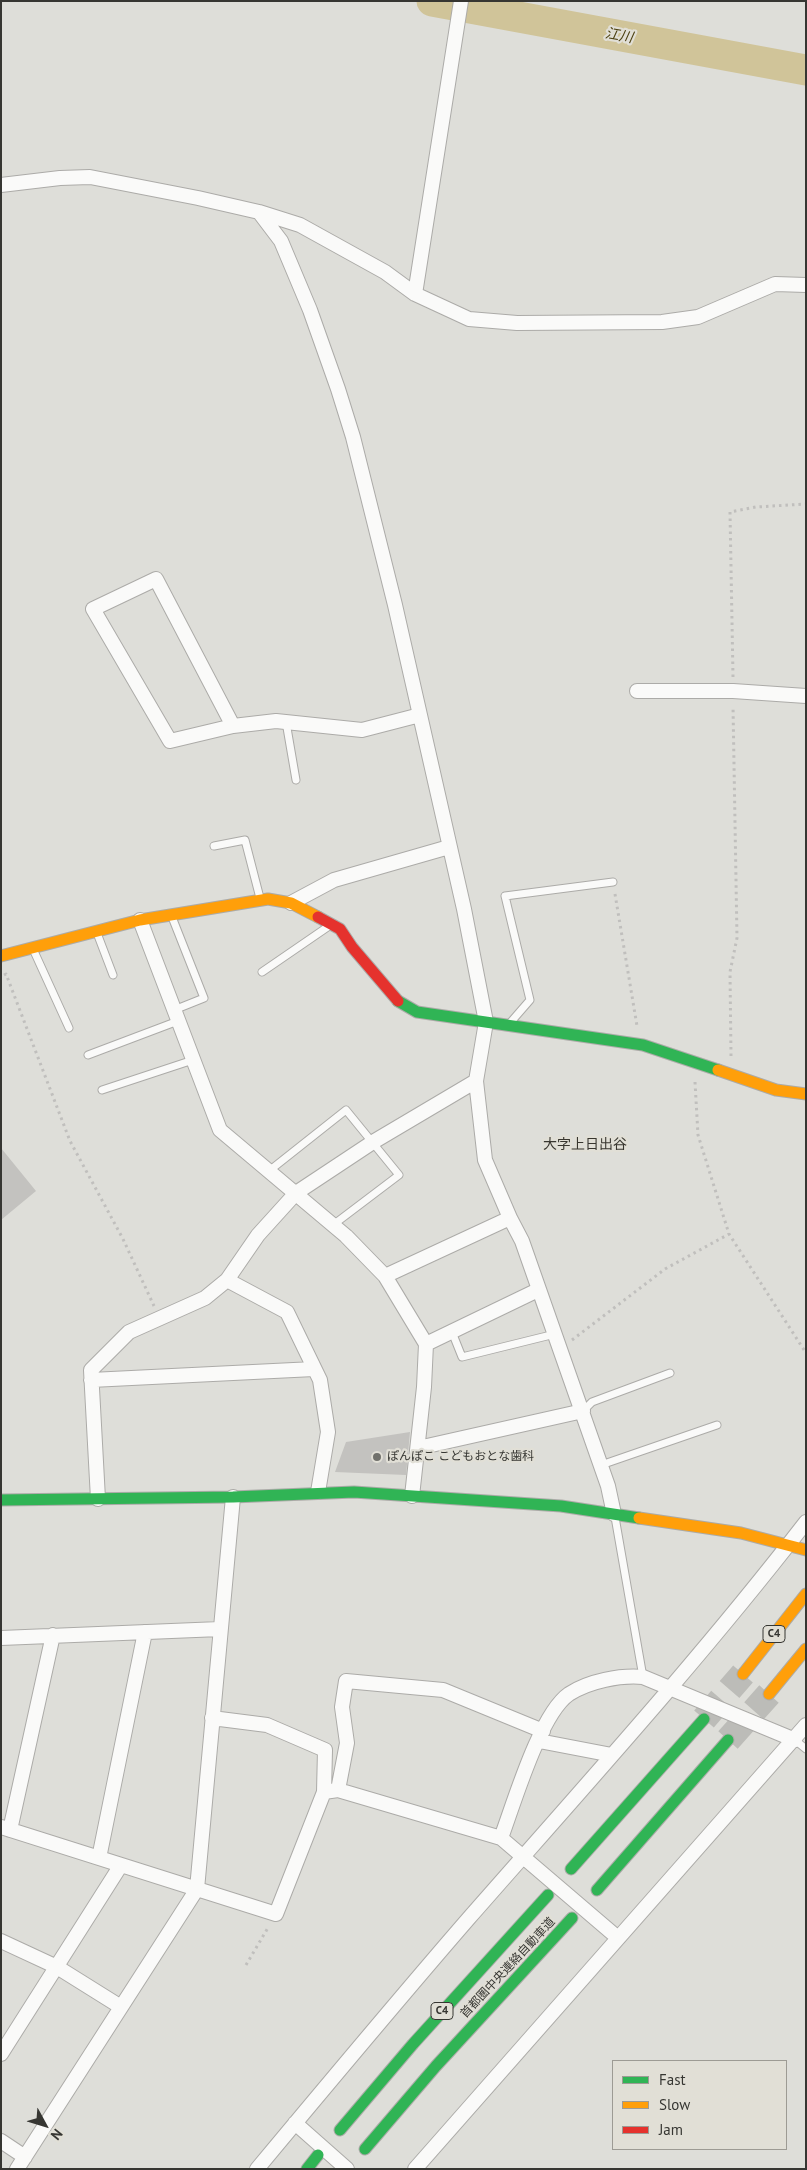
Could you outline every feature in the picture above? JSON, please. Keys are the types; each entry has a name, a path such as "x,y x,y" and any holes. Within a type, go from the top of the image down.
{"main road":[{"path":"1,956 140,920 171,914 260,900 291,902 340,930 398,1002 417,1012 636,1044 776,1090 806,1094"},
{"path":"1,1500 232,1497 354,1492 561,1506 741,1533 806,1550"},
{"name":"C4","path":"743,1674 806,1594"},
{"path":"768,1694 806,1649"},
{"path":"571,1869 704,1720"},
{"path":"597,1890 728,1740"},
{"name":"首都圏中央連絡自動車道","path":"340,2130 413,2044 548,1895"},
{"name":"首都圏中央連絡自動車道","path":"365,2149 436,2066 572,1918"},
{"path":"307,2169 318,2155"}],"street":[{"path":"415,294 461,1"},
{"path":"1,185 60,178 90,177 259,212 300,225 385,272 415,294 469,319 517,323 662,322 698,317 775,284 806,285"},
{"path":"259,212 281,241 310,310 353,437 395,605 464,909 486,1022 476,1081 485,1160 522,1241 538,1290 556,1334 608,1486 614,1514"},
{"path":"232,726 156,579 93,609 170,741 232,726 276,721 362,730 420,715"},
{"path":"637,691 733,691 806,696"},
{"path":"291,902 334,880 449,847"},
{"path":"140,920 220,1130 333,1225 385,1276 426,1344 418,1448 412,1496"},
{"path":"98,1499 91,1370 129,1332 205,1298 227,1280 258,1234 296,1193 373,1142 476,1081"},
{"path":"385,1276 510,1218"},
{"path":"227,1280 287,1312 320,1380 328,1432 318,1492"},
{"path":"426,1344 538,1290"},
{"path":"91,1380 314,1369"},
{"path":"418,1448 583,1411"},
{"path":"1,2141 21,2163 197,1889 232,1497"},
{"path":"257,2169 470,1917 525,1857 671,1688 806,1522"},
{"path":"1,1638 220,1629"},
{"path":"99,1858 145,1632"},
{"path":"53,1636 6,1828 276,1914 332,1791 347,1743 342,1707 346,1681 443,1690 541,1736 612,1756"},
{"path":"501,1838 541,1736 555,1710 569,1694 588,1686 625,1676 643,1677 794,1740"},
{"path":"212,1718 267,1725 325,1750 332,1791"},
{"path":"416,2169 806,1725"},
{"path":"332,1791 501,1838 618,1938"},
{"path":"1,2054 5,2039 57,1967 121,1865"},
{"path":"1,1941 57,1967 121,2007"},
{"path":"295,2123 347,2169"}],"lane":[{"path":"286,722 296,780"},
{"path":"214,846 245,840 260,900"},
{"path":"508,1025 530,1000 505,896 613,882"},
{"path":"88,1055 176,1016 204,998 171,914"},
{"path":"262,972 331,924"},
{"path":"97,931 113,975"},
{"path":"33,948 70,1028"},
{"path":"102,1090 193,1060"},
{"path":"269,1171 346,1110 399,1175 333,1225"},
{"path":"452,1332 462,1357 556,1334"},
{"path":"583,1411 592,1402 670,1373"},
{"path":"600,1465 717,1425"},
{"path":"614,1514 643,1677"},
{"path":"794,1740 806,1749"}],"path":[{"path":"731,1074 730,972 737,938 730,512 756,507 806,504"},
{"path":"613,882 638,1025 636,1044"},
{"path":"1,976 6,974 70,1141 123,1239 160,1318"},
{"path":"694,1062 698,1136 729,1234 806,1353"},
{"path":"561,1349 665,1269 729,1234"},
{"path":"246,1965 276,1914"}],"building":[{"path":"1,1148 36,1191 1,1220"},
{"name":"ぽんぽこ こどもおとな歯科","path":"410,1432 406,1475 335,1472 346,1442"}],"waterway":[{"name":"江川","path":"432,1 806,70"}],"tunnel":[{"path":"704,1719 743,1674"},
{"path":"728,1740 769,1694"}],"traffic: fast":[{"path":"398,1001 417,1012 643,1045 718,1070"},
{"path":"1,1500 233,1497 354,1492 561,1506 639,1518"},
{"path":"571,1869 704,1719"},
{"path":"597,1890 728,1740"},
{"path":"340,2130 413,2044 548,1895"},
{"path":"365,2149 436,2066 572,1918"},
{"path":"307,2169 318,2155"}],"traffic: slow":[{"path":"1,956 140,920 268,899 291,903 318,917"},
{"path":"718,1070 776,1090 806,1094"},
{"path":"639,1518 741,1533 806,1550"},
{"path":"743,1674 806,1594"},
{"path":"769,1694 806,1649"}],"traffic: jam":[{"path":"318,917 340,929 352,947 398,1001"}],"place":[{"name":"ぽんぽこ こどもおとな歯科","path":"377,1457"}],"district":[{"name":"大字上日出谷","path":"585,1145"}]}
